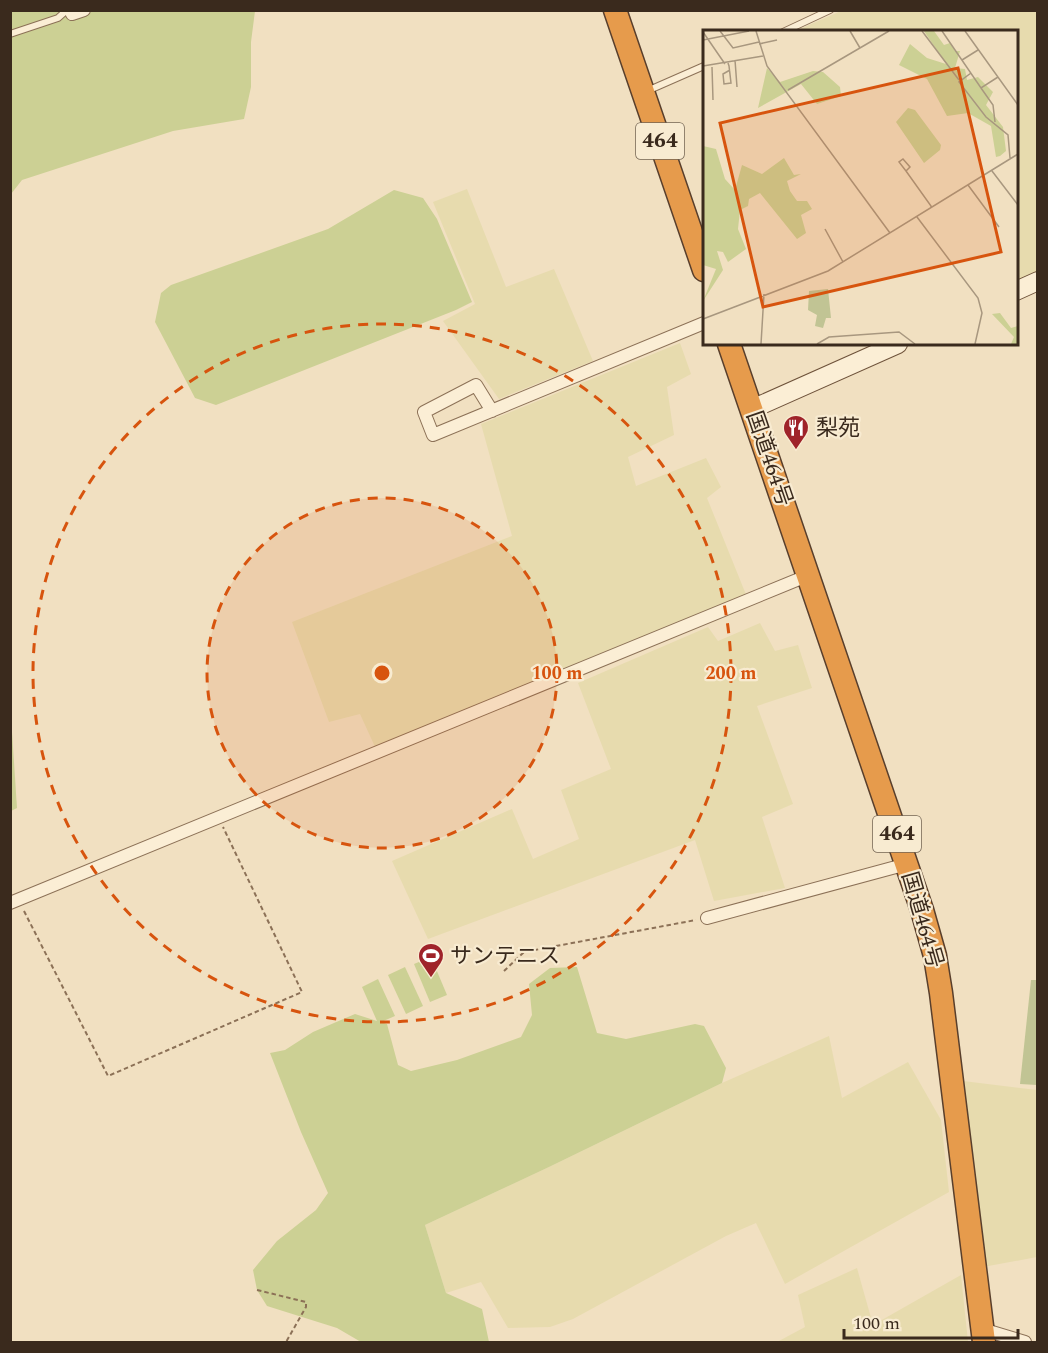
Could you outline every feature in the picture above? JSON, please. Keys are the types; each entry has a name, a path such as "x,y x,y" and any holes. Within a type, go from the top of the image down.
{"highway":[{"name":"464","path":"615,10 703,264"},
{"name":"国道464号","path":"729,345 907,864 935,956 983,1336"}],"street":[{"path":"68,10 72,14 84,10"},
{"path":"1018,291 1038,281"},
{"path":"492,411 476,385 424,412 433,435 492,411 703,324"},
{"path":"752,409 896,345"},
{"path":"15,902 809,575"},
{"path":"707,918 907,864"},
{"path":"983,1336 1025,1342"}],"lane":[{"path":"10,34 58,18 68,10"},
{"path":"787,30 830,10"},
{"path":"643,93 703,67"}],"path":[{"path":"15,902 108,1076 302,992 219,819"},
{"path":"504,970 524,952 707,918"},
{"path":"256,1290 306,1302 306,1307 286,1342"}],"shaded area":[{"path":"841,11 1037,11 1037,272 1018,281 1018,30 798,30"},
{"path":"467,189 506,287 554,269 593,361 499,399 443,321 475,304 433,202"},
{"path":"680,343 691,374 667,387 674,435 628,457 636,486 706,458 721,487 707,498 747,597 376,749 360,714 329,722 292,622 512,536 481,424"},
{"path":"760,623 775,651 798,645 812,688 757,706 793,804 762,817 785,888 714,901 695,840 428,939 392,861 512,809 533,859 579,839 561,790 611,769 578,683 708,627 718,641"},
{"path":"829,1036 842,1098 908,1062 941,1120 949,1192 785,1284 756,1223 726,1236 573,1319 550,1327 508,1328 481,1282 446,1293 425,1225 722,1083"},
{"path":"963,1081 1037,1090 1037,1257 983,1267"},
{"path":"857,1268 873,1325 961,1275 968,1342 777,1342 805,1327 798,1295"}],"green space":[{"path":"11,11 255,11 251,42 251,87 244,119 173,131 22,180 11,194"},
{"path":"394,190 423,198 437,219 472,302 216,405 195,398 155,322 161,293 171,285 328,229"},
{"path":"10,701 17,808 11,811 10,811"},
{"name":"サンテニス","path":"431,957 447,995 430,1002 414,964"},
{"path":"405,967 423,1006 406,1014 388,975"},
{"path":"577,967 597,1033 626,1039 695,1024 704,1026 726,1068 722,1083 425,1225 446,1293 482,1309 489,1342 361,1342 337,1328 267,1306 257,1290 253,1270 277,1241 316,1210 328,1193 270,1053 285,1050 313,1032 355,1014 377,1021 362,987 378,979 395,1016 381,1022 387,1024 398,1065 411,1071 457,1060 521,1037 532,1015 529,984 550,968"},
{"path":"1031,980 1037,980 1037,1085 1020,1084"}],"place":[{"name":"梨苑","path":"796,451"},
{"name":"サンテニス","path":"431,979"}]}
